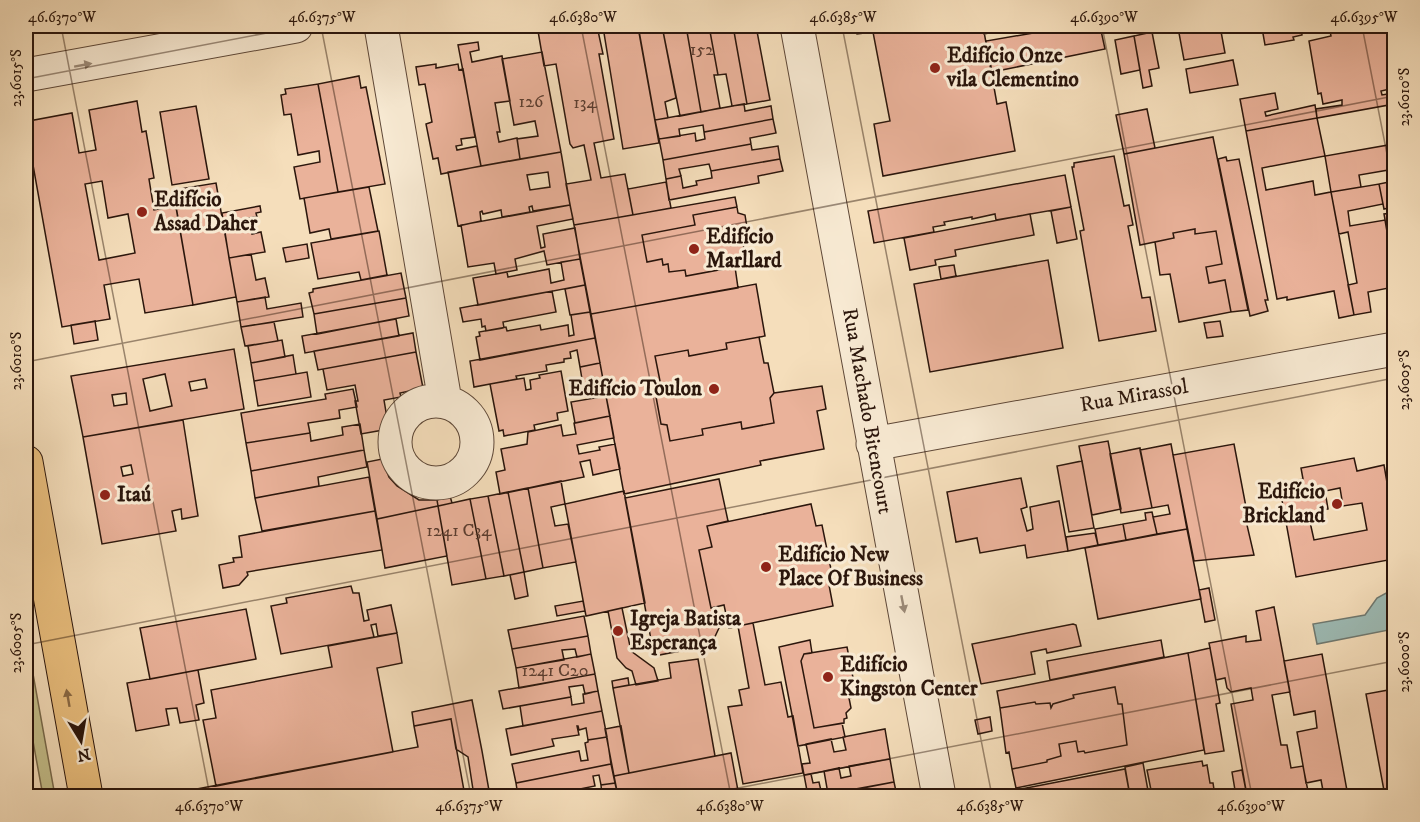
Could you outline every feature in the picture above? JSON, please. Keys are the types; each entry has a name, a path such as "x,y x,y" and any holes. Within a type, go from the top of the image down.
{"main road":[{"path":"26,462 86,796"}],"street":[{"path":"26,75 297,26"},
{"path":"381,26 445,401"},
{"name":"Rua Machado Bitencourt","path":"797,26 939,796"},
{"name":"Rua Mirassol","path":"873,444 1395,349"}],"shaded area":[{"path":"26,635 55,796 43,796 26,703"}],"water":[{"path":"1388,592 1394,593 1394,629 1317,644 1313,624 1365,615 1377,598"}],"building":[{"path":"566,26 597,26 603,54 599,54 614,139 594,143 601,178 625,174 633,215 574,225 566,184 591,180 584,145 573,148 570,144 556,64 544,66 538,31"},
{"path":"647,26 662,26 676,98 665,102 668,118 655,120 639,31 648,29"},
{"path":"662,26 686,26 701,112 680,116"},
{"path":"686,26 709,26 718,75 714,75 720,108 701,112"},
{"path":"709,26 733,26 747,104 732,106 726,74 718,75"},
{"path":"733,26 756,26 770,100 747,104"},
{"name":"Edifício Onze vila Clementino","path":"855,26 983,26 997,104 1006,102 1015,151 883,176 874,124 890,121 873,32 857,34"},
{"path":"983,26 1031,26 984,34"},
{"path":"1074,26 1100,26 1105,49 992,72 986,41"},
{"path":"1182,26 1220,26 1225,53 1184,60 1179,33 1184,32"},
{"path":"1252,26 1301,26 1302,35 1293,37 1294,40 1265,45 1262,28 1252,30"},
{"path":"1329,26 1349,26 1351,33 1394,26 1394,80 1389,81 1390,89 1381,91 1382,95 1394,93 1394,104 1317,118 1316,109 1342,105 1342,100 1323,104 1321,93 1318,94 1309,41 1331,36"},
{"path":"638,27 659,143 623,149 604,33"},
{"path":"1152,32 1159,68 1149,70 1152,86 1143,88 1134,36"},
{"path":"1134,36 1140,70 1121,74 1115,40"},
{"path":"478,42 479,50 470,52 472,62 502,56 510,101 495,103 500,132 497,132 499,142 517,138 520,159 481,166 458,45"},
{"path":"542,52 561,152 520,159 517,139 538,136 535,121 514,125 502,59"},
{"path":"1233,60 1238,85 1190,93 1186,69"},
{"path":"436,64 436,68 458,64 459,70 463,69 475,137 461,139 462,145 456,146 457,150 477,146 481,166 441,174 438,158 433,159 426,124 432,122 425,84 419,85 416,67"},
{"path":"359,76 361,88 366,87 385,184 338,192 318,84"},
{"path":"318,84 338,192 300,199 294,167 320,162 319,151 298,155 291,114 284,115 281,95 286,94 285,89"},
{"path":"1275,93 1278,109 1265,112 1266,116 1315,105 1317,118 1246,131 1240,99"},
{"name":"Edifício Assad Daher","path":"137,101 142,132 146,131 154,178 149,179 154,210 176,206 193,305 145,313 139,279 104,285 110,319 62,327 26,126 29,121 72,113 79,153 96,150 89,110","holes":["102,181 108,218 128,214 135,253 99,260 85,184"]},
{"path":"744,104 745,111 771,106 773,119 704,132 703,125 679,129 680,136 659,139 655,120"},
{"path":"196,106 209,179 172,185 160,112"},
{"path":"1147,109 1155,148 1124,154 1116,115"},
{"path":"1317,118 1325,156 1262,168 1266,190 1313,181 1315,195 1331,192 1354,315 1339,318 1334,291 1287,300 1287,297 1277,299 1246,131"},
{"path":"773,119 776,133 750,138 751,144 663,160 659,139 695,133 696,141 705,139 704,132"},
{"path":"1213,137 1248,310 1231,312 1225,280 1209,283 1206,267 1222,264 1216,231 1195,234 1195,229 1173,233 1174,238 1140,245 1124,154"},
{"path":"751,144 752,150 778,146 780,159 711,171 709,164 679,169 681,176 666,179 663,160"},
{"path":"1394,144 1394,169 1359,175 1361,187 1331,192 1325,156"},
{"path":"561,152 570,205 533,211 532,206 529,207 530,212 502,217 501,210 483,214 482,211 480,212 481,221 458,226 448,172","holes":["548,172 550,187 530,190 527,175"]},
{"path":"1114,156 1124,206 1129,205 1133,225 1128,226 1142,298 1150,297 1156,331 1099,341 1080,231 1084,230 1072,167 1074,163"},
{"path":"1226,157 1227,161 1239,159 1268,300 1265,300 1268,311 1250,316 1218,159"},
{"path":"780,159 783,171 758,176 759,183 669,200 666,179 681,176 683,188 697,185 696,181 712,178 711,171"},
{"path":"1065,175 1071,207 996,220 995,214 944,222 945,225 933,227 934,232 874,243 868,211"},
{"path":"1394,181 1394,203 1391,199 1388,200 1389,208 1384,209 1379,184"},
{"path":"666,182 671,208 633,215 628,189"},
{"path":"216,183 236,297 193,305 173,190"},
{"path":"1379,184 1383,204 1348,211 1350,226 1385,220 1394,272 1394,287 1368,292 1371,312 1354,315 1348,285 1357,283 1348,232 1339,234 1331,192"},
{"path":"369,187 378,231 331,239 329,229 310,233 304,198"},
{"path":"735,197 737,207 693,215 695,225 642,235 647,262 662,259 663,265 668,264 669,272 685,270 686,276 735,267 738,288 591,314 574,225"},
{"path":"570,205 573,219 537,226 541,248 545,247 543,234 575,228 580,259 547,265 544,251 515,259 517,270 496,274 494,263 468,267 461,225"},
{"path":"260,206 261,212 256,213 257,217 249,218 252,234 261,232 265,252 229,258 222,213"},
{"name":"Edifício Marllard","path":"737,207 738,213 745,215 748,234 742,238 747,265 686,276 685,270 669,272 668,264 663,265 662,259 647,262 642,235 695,225 693,215"},
{"path":"1071,207 1077,239 1057,243 1051,211"},
{"path":"1394,213 1394,271 1384,214"},
{"path":"1030,214 1034,235 955,250 956,256 935,260 936,265 910,270 904,238"},
{"path":"1195,229 1195,234 1216,231 1222,264 1206,267 1209,283 1225,280 1231,312 1179,322 1170,274 1160,275 1155,242 1174,238 1173,233"},
{"path":"379,231 387,275 361,280 359,272 318,279 311,243"},
{"path":"307,244 309,258 286,262 283,248"},
{"path":"251,254 256,280 265,278 269,297 237,302 229,258"},
{"path":"580,259 585,285 478,305 473,278 507,272 508,277 549,269 551,283 564,280 561,262"},
{"path":"1048,260 1063,348 930,372 914,284"},
{"path":"954,265 956,276 941,279 939,267"},
{"path":"401,273 406,298 314,314 309,293 313,292 313,289"},
{"path":"756,284 765,336 726,343 727,349 689,356 688,350 655,356 660,381 654,386 661,424 667,425 670,441 703,435 702,429 741,422 742,429 774,423 770,398 774,393 822,386 826,409 817,411 824,449 760,461 761,465 624,494 591,314"},
{"path":"585,285 590,312 570,315 565,289"},
{"path":"552,291 556,312 503,322 504,328 486,331 485,326 482,327 481,319 463,322 460,308"},
{"path":"265,297 267,309 301,303 303,317 241,327 237,302"},
{"path":"406,298 409,316 317,334 314,314"},
{"path":"590,312 595,338 480,360 476,337 480,336 479,332 506,327 507,331 540,325 541,330 568,325 569,336 574,335 571,315"},
{"path":"396,319 399,336 305,353 302,336"},
{"path":"95,321 98,340 74,344 71,325"},
{"path":"1220,321 1223,336 1207,338 1204,323"},
{"path":"274,322 278,341 245,346 241,327"},
{"path":"413,333 416,352 318,370 314,351"},
{"name":"Edifício Toulon","path":"759,337 764,363 768,363 774,393 770,398 774,423 742,429 741,422 702,429 703,435 670,441 667,425 661,424 654,386 660,381 655,356 688,350 689,356 727,349 726,343"},
{"path":"595,338 600,363 580,367 577,350 570,352 571,358 564,359 564,362 546,365 547,371 474,387 470,361"},
{"path":"282,340 285,357 251,363 248,346"},
{"path":"234,349 244,409 83,437 71,376","holes":["165,374 172,406 150,411 143,379","205,379 207,388 191,391 189,382","126,393 127,404 114,406 112,395"]},
{"path":"416,352 423,388 400,393 401,397 384,400 386,412 383,430 361,434 355,401 358,401 355,385 327,390 323,369"},
{"path":"293,355 296,374 254,381 251,363"},
{"path":"600,363 604,385 595,386 594,383 583,385 580,367"},
{"path":"561,371 568,411 557,413 558,420 534,425 535,430 504,436 503,430 499,431 490,384 524,378 526,390 531,389 530,380 540,378 539,375"},
{"path":"307,372 311,397 258,406 254,381"},
{"path":"353,389 357,407 339,410 340,418 308,423 310,433 246,443 241,413 326,399 325,394"},
{"path":"606,396 610,416 575,423 571,402"},
{"path":"1391,404 1394,404 1394,424 1392,409"},
{"path":"610,416 614,438 577,445 579,454 615,444 620,469 593,475 590,460 580,462 584,477 500,494 496,472 505,470 501,449 527,444 528,432 561,425 563,436 576,434 574,423"},
{"path":"183,420 198,516 182,519 181,509 172,511 176,531 102,544 83,437","holes":["131,465 133,474 123,476 121,467"]},
{"path":"360,424 364,450 251,471 246,443 310,433 311,441 343,435 342,427"},
{"path":"1108,441 1121,509 1092,515 1079,446"},
{"path":"1171,444 1187,529 1157,534 1153,517 1170,514 1168,505 1152,508 1140,450"},
{"path":"1234,444 1246,507 1243,508 1254,555 1194,561 1173,455"},
{"path":"1140,448 1152,508 1121,513 1110,454"},
{"path":"364,450 367,467 318,477 319,486 255,498 251,471"},
{"name":"Edifício Brickland","path":"1354,458 1357,471 1384,465 1394,523 1394,559 1296,577 1279,484 1303,479 1301,468"},
{"path":"382,459 389,477 397,486 419,500 437,500 438,506 377,519 367,462"},
{"path":"1082,461 1094,528 1069,532 1057,466"},
{"path":"369,477 375,511 262,531 255,498"},
{"path":"1021,478 1027,507 1021,509 1027,531 1033,529 1030,507 1059,501 1068,551 1027,558 1025,545 980,553 977,538 956,542 947,492"},
{"path":"719,479 728,521 707,526 712,547 699,550 711,608 714,608 719,628 711,645 654,656 625,498"},
{"path":"561,481 565,504 551,507 555,526 568,524 576,562 543,568 528,488"},
{"path":"528,488 543,568 524,572 508,492"},
{"path":"1340,488 1343,506 1362,503 1367,530 1314,540 1308,513 1328,509 1325,491"},
{"path":"624,491 645,603 586,616 565,504"},
{"path":"508,492 524,572 504,576 488,496"},
{"path":"450,496 452,503 438,506 437,500"},
{"path":"488,496 504,576 486,579 470,499"},
{"path":"470,499 486,579 452,585 438,506"},
{"name":"Edifício New Place Of Business","path":"811,504 816,526 822,525 834,584 829,585 833,606 729,628 724,605 711,608 699,550 712,547 707,526"},
{"path":"438,506 447,556 385,568 377,519"},
{"path":"375,511 382,550 247,572 248,575 239,585 223,588 219,565 234,562 233,558 242,557 239,536"},
{"path":"1152,512 1157,534 1126,540 1123,524 1146,520 1145,513"},
{"path":"1123,524 1126,540 1098,545 1095,529"},
{"path":"1187,529 1201,599 1098,619 1085,548"},
{"path":"1095,533 1098,545 1068,551 1066,537"},
{"path":"524,572 528,596 515,599 510,575"},
{"path":"351,586 353,593 359,593 364,621 369,620 367,610 391,605 397,633 378,636 376,624 371,625 374,637 281,654 271,606 287,603 286,598"},
{"path":"1209,588 1215,620 1205,622 1199,590"},
{"path":"583,601 585,611 557,616 555,606"},
{"path":"1274,607 1290,692 1272,695 1281,745 1287,745 1291,768 1303,766 1309,796 1247,796 1231,704 1253,700 1251,688 1231,692 1227,688 1225,678 1216,680 1209,643 1246,636 1246,642 1261,640 1256,611"},
{"path":"622,608 631,651 654,668 658,681 636,685 632,671 617,658 608,611"},
{"path":"246,609 256,659 150,679 140,628"},
{"path":"584,616 588,636 512,649 508,630"},
{"path":"753,623 765,685 781,682 788,717 793,716 803,773 743,784 728,707 742,705 739,690 749,688 738,626"},
{"path":"1076,625 1081,646 1047,653 1046,649 1031,652 1035,674 981,684 972,644"},
{"path":"397,633 402,663 377,668 393,752 216,786 203,720 216,718 211,690 332,667 328,646"},
{"path":"588,636 591,654 577,657 575,649 562,650 564,660 516,668 512,649"},
{"path":"810,640 812,653 804,654 801,661 814,728 842,723 845,737 798,746 779,647"},
{"path":"1161,640 1164,657 1050,680 1047,661"},
{"name":"Edifício Kingston Center","path":"847,647 856,693 849,698 851,708 846,713 847,718 844,719 844,723 814,728 801,661 804,654"},
{"path":"1210,648 1220,703 1216,704 1224,751 1205,754 1188,653"},
{"path":"1188,653 1204,750 1016,788 1012,769 1047,762 1047,760 1061,756 1059,744 1076,741 1078,752 1084,751 1085,753 1127,745 1122,704 1118,704 1115,687 1073,695 1074,698 1053,704 1051,708 1050,703 1036,704 1035,702 1000,708 997,691"},
{"path":"591,654 595,674 519,688 516,668"},
{"path":"1322,654 1348,796 1324,796 1321,780 1306,783 1297,732 1317,728 1315,711 1294,715 1284,661"},
{"path":"698,659 715,756 629,773 613,688 671,678 669,663"},
{"path":"198,670 204,703 196,705 199,720 180,723 177,708 166,709 169,725 136,731 127,683"},
{"path":"595,674 598,691 585,694 583,685 569,687 571,697 503,709 499,691"},
{"path":"628,678 629,685 613,688 612,681"},
{"path":"1115,687 1118,704 1122,704 1127,745 1085,753 1084,751 1078,752 1076,741 1059,744 1061,756 1047,760 1047,762 1012,769 1009,752 1006,753 1000,708 1035,702 1036,704 1050,703 1051,708 1053,704 1074,698 1073,695"},
{"path":"1394,689 1394,796 1385,796 1366,694"},
{"path":"598,691 602,711 523,726 520,706 571,697 572,705 584,703 583,694"},
{"path":"472,700 490,796 474,796 468,757 456,749 451,719 414,726 412,712"},
{"path":"602,711 607,737 588,740 586,728 579,730 577,726 579,735 552,739 554,746 511,755 506,729"},
{"path":"990,717 992,731 978,734 975,720"},
{"path":"451,719 465,796 171,796 170,794 418,747 414,726"},
{"path":"621,726 629,773 614,776 605,729"},
{"path":"885,729 890,759 804,775 802,764 810,763 806,744 831,739 834,752 846,750 843,737"},
{"path":"607,737 611,764 516,783 512,764 579,751 581,761 588,760 585,743 588,740"},
{"path":"731,753 739,796 618,796 614,776"},
{"path":"890,759 894,782 828,794 824,771 839,768 841,778 851,776 849,766"},
{"path":"1202,761 1203,766 1207,765 1215,796 1149,796 1152,795 1147,770"},
{"path":"1143,763 1149,795 1130,796 1125,767"},
{"path":"611,764 615,783 601,785 599,775 593,776 595,786 545,796 518,796 516,783"},
{"path":"1125,769 1130,796 985,796"},
{"path":"1242,770 1247,796 1236,796 1232,772"},
{"path":"811,774 813,783 819,782 822,795 808,796 804,775"},
{"path":"894,782 897,796 832,796 832,794"},
{"path":"615,783 618,796 602,796 601,785"},
{"path":"585,789 586,796 546,796"}],"place":[{"name":"Edifício Onze vila Clementino","path":"935,68"},
{"name":"Edifício Assad Daher","path":"142,212"},
{"name":"Edifício Marllard","path":"694,249"},
{"name":"Edifício Toulon","path":"714,389"},
{"name":"Itaú","path":"105,495"},
{"name":"Edifício Brickland","path":"1337,504"},
{"name":"Edifício New Place Of Business","path":"766,567"},
{"name":"Igreja Batista Esperança","path":"618,631"},
{"name":"Edifício Kingston Center","path":"828,677"}]}
